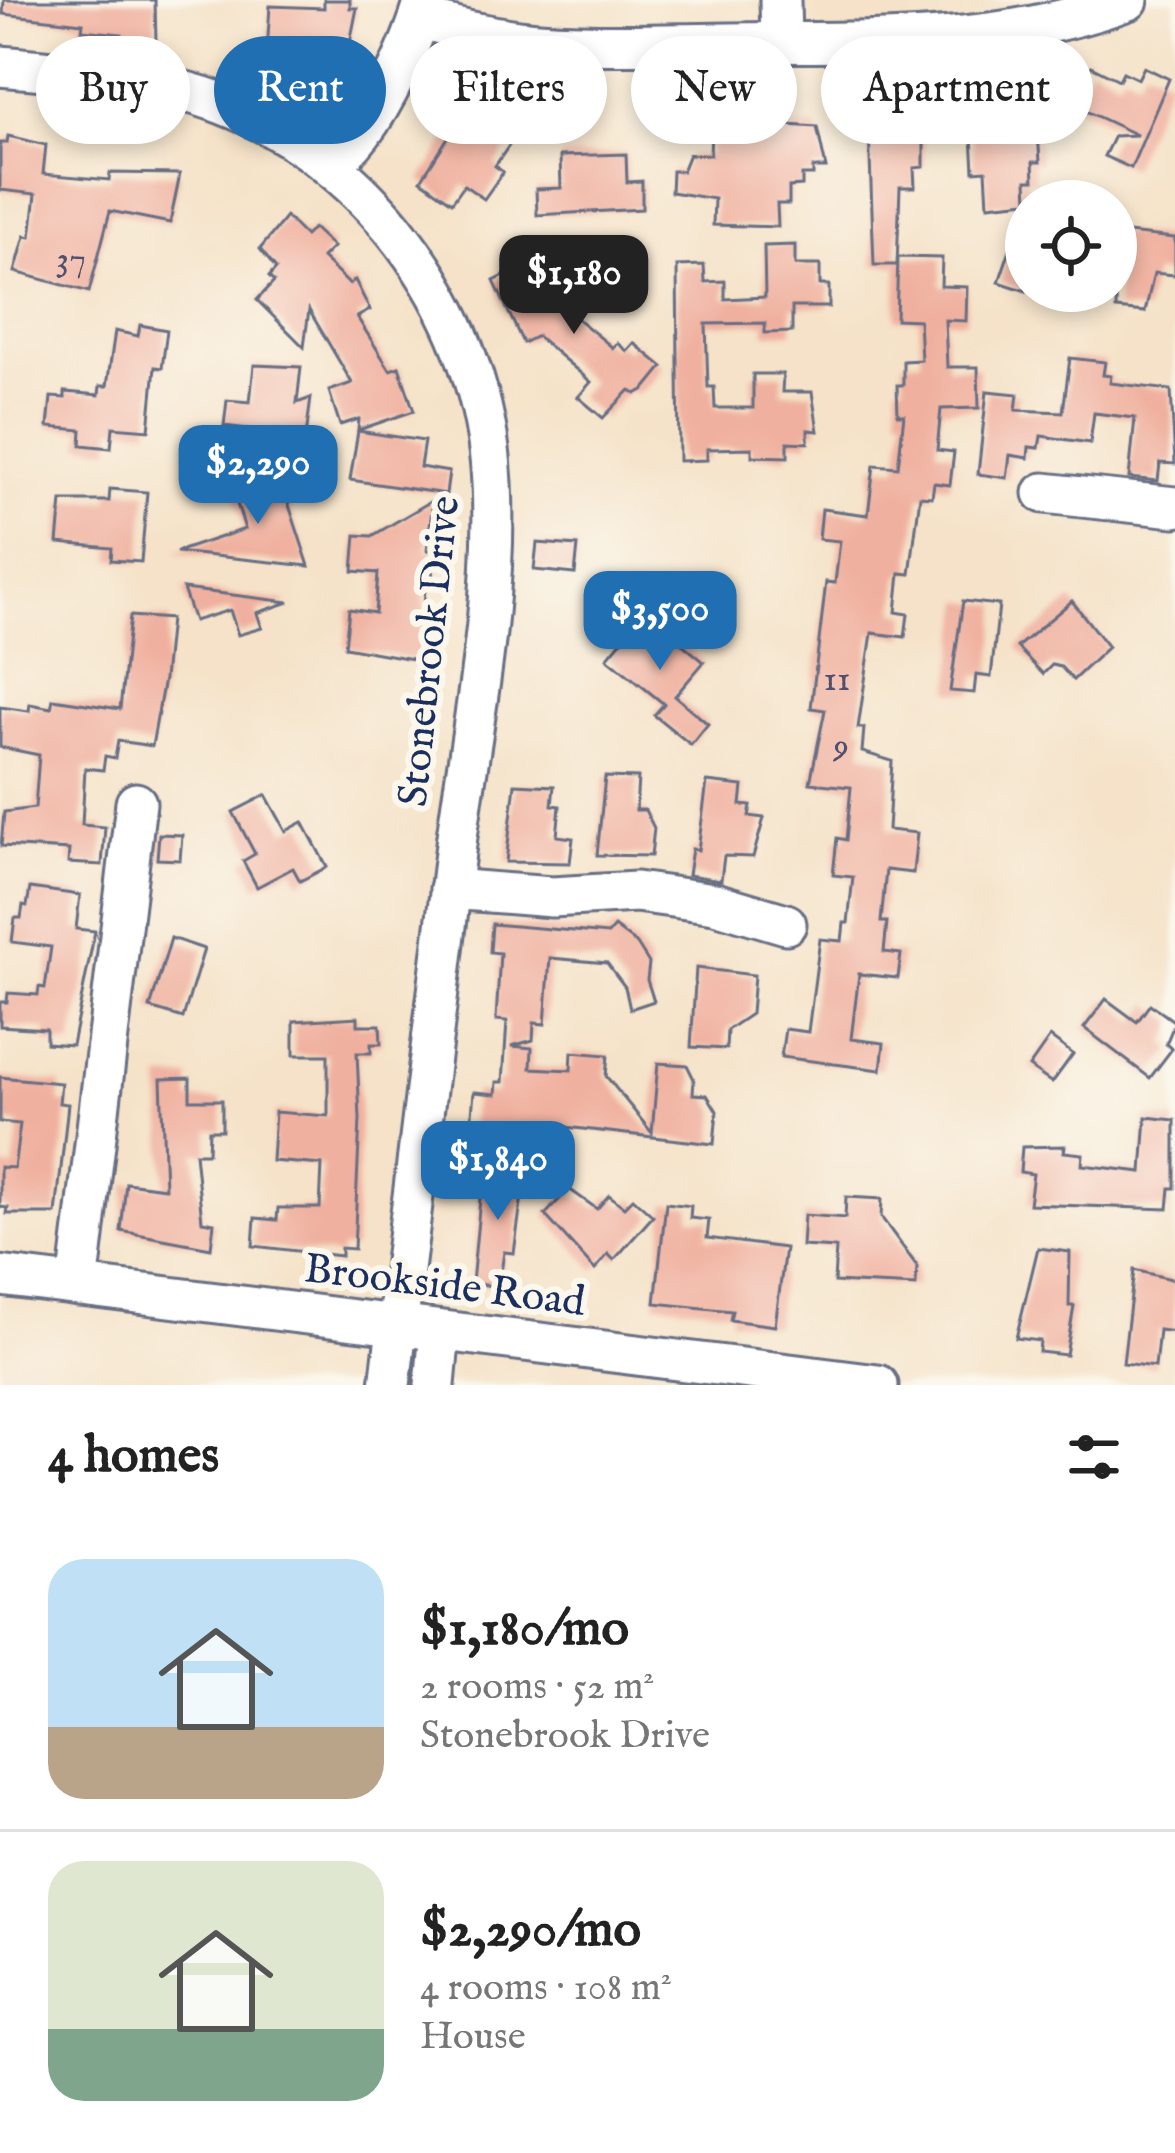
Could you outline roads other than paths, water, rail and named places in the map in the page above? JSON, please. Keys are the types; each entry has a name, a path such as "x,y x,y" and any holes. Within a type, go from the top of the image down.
{"street":[{"path":"780,0 781,36"},
{"path":"797,42 958,38 1040,26 1128,0"},
{"path":"327,164 327,145 371,88 388,82 423,9 521,44 631,43"},
{"name":"Stonebrook Drive","path":"0,66 172,88 260,121 327,164 392,226 432,283 468,360 490,452 488,609 390,1385"},
{"path":"1044,493 1175,506"},
{"path":"79,1286 136,803"},
{"path":"450,889 552,897 636,892 715,903 786,924"},
{"name":"Brookside Road","path":"0,1276 440,1331 754,1378 878,1385"},
{"path":"435,1385 440,1331"}]}
